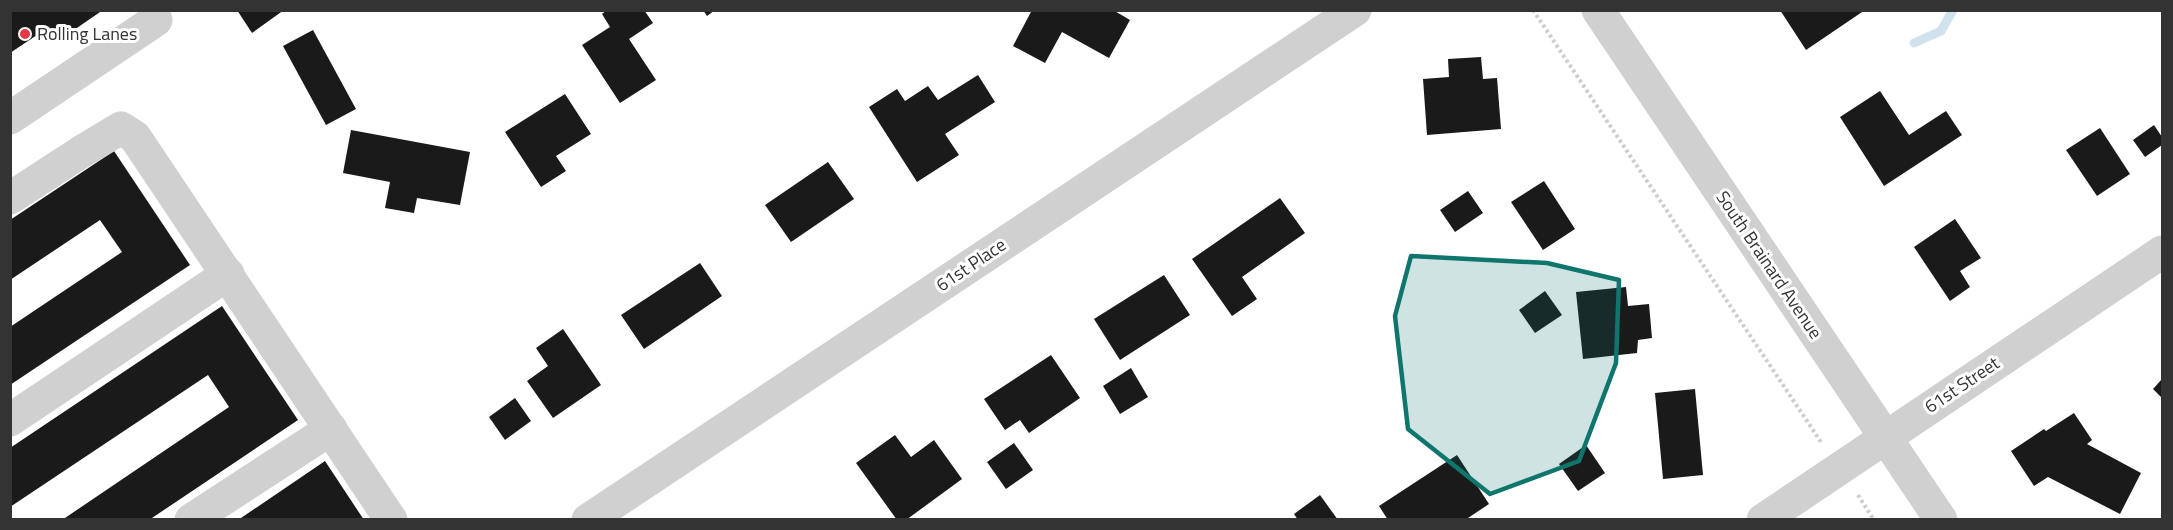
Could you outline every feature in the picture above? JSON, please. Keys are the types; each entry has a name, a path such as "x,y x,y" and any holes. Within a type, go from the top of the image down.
{"street":[{"name":"61st Place","path":"588,519 1355,10"},
{"name":"South Brainard Avenue","path":"1598,10 1941,519"},
{"path":"10,118 156,20"},
{"path":"10,198 121,128 135,138 392,519"},
{"name":"61st Street","path":"1763,519 2163,252"},
{"path":"10,420 228,274"},
{"path":"191,519 331,429"}],"path":[{"path":"1533,10 1874,519"}],"highlighted area":[{"path":"1411,256 1547,263 1619,280 1616,363 1579,461 1490,494 1408,429 1395,316"}],"building":[{"name":"Rolling Lanes","path":"10,10 103,10 58,41 49,27 10,53"},
{"path":"237,10 284,10 252,33"},
{"path":"607,10 644,10 653,23 629,39 656,80 620,103 582,45 610,27 602,14"},
{"path":"703,10 715,10 707,16"},
{"path":"1032,10 1113,10 1130,20 1109,58 1062,32 1045,63 1013,46"},
{"path":"1780,10 1865,10 1806,50"},
{"path":"313,30 356,109 326,125 283,46"},
{"path":"1481,57 1483,79 1497,78 1501,129 1427,135 1423,79 1449,77 1448,59"},
{"path":"978,75 995,102 945,134 959,155 917,182 869,107 897,89 905,101 928,86 938,100"},
{"path":"1880,91 1909,135 1946,111 1962,135 1884,186 1840,117"},
{"path":"565,94 591,134 556,156 566,171 541,187 505,132"},
{"path":"2154,125 2162,137 2162,145 2145,157 2133,140"},
{"path":"2100,128 2130,174 2097,196 2066,150"},
{"path":"351,130 470,152 460,205 417,198 414,213 385,208 390,182 343,173"},
{"path":"114,151 190,265 10,385 10,327 122,252 100,220 10,280 10,220"},
{"path":"828,162 854,199 791,242 765,205"},
{"path":"1544,181 1575,229 1543,250 1511,202"},
{"path":"1468,191 1483,213 1455,232 1440,210"},
{"path":"1280,198 1305,233 1242,277 1257,299 1232,316 1192,259"},
{"path":"1955,219 1981,258 1960,271 1970,287 1950,301 1914,247"},
{"path":"700,263 722,296 644,349 621,315"},
{"path":"1164,275 1190,315 1120,360 1094,319"},
{"path":"1626,287 1628,306 1649,304 1652,338 1638,340 1637,353 1583,359 1576,292"},
{"path":"1545,291 1562,315 1535,333 1519,310"},
{"path":"222,306 298,420 149,520 62,520 229,407 208,375 10,507 10,448"},
{"path":"563,329 601,385 553,418 527,381 548,366 536,348"},
{"path":"1051,355 1080,398 1029,433 1020,420 1005,430 984,399"},
{"path":"1131,368 1148,397 1120,414 1103,386"},
{"path":"2162,379 2162,398 2153,389"},
{"path":"1695,389 1703,475 1663,479 1655,393"},
{"path":"515,398 531,421 505,440 489,417"},
{"path":"2074,413 2092,440 2087,444 2141,473 2120,514 2048,477 2034,486 2011,451"},
{"path":"895,435 911,457 934,440 962,479 906,520 897,520 856,463"},
{"path":"1014,443 1033,470 1006,489 987,462"},
{"path":"1586,445 1605,473 1578,491 1559,464"},
{"path":"1457,455 1489,504 1465,520 1388,520 1379,506"},
{"path":"325,461 364,520 238,520"},
{"path":"1320,495 1338,520 1298,520 1294,514"}],"waterway":[{"path":"1914,43 1941,31 1953,10"}],"place":[{"name":"Rolling Lanes","path":"25,34"}]}
